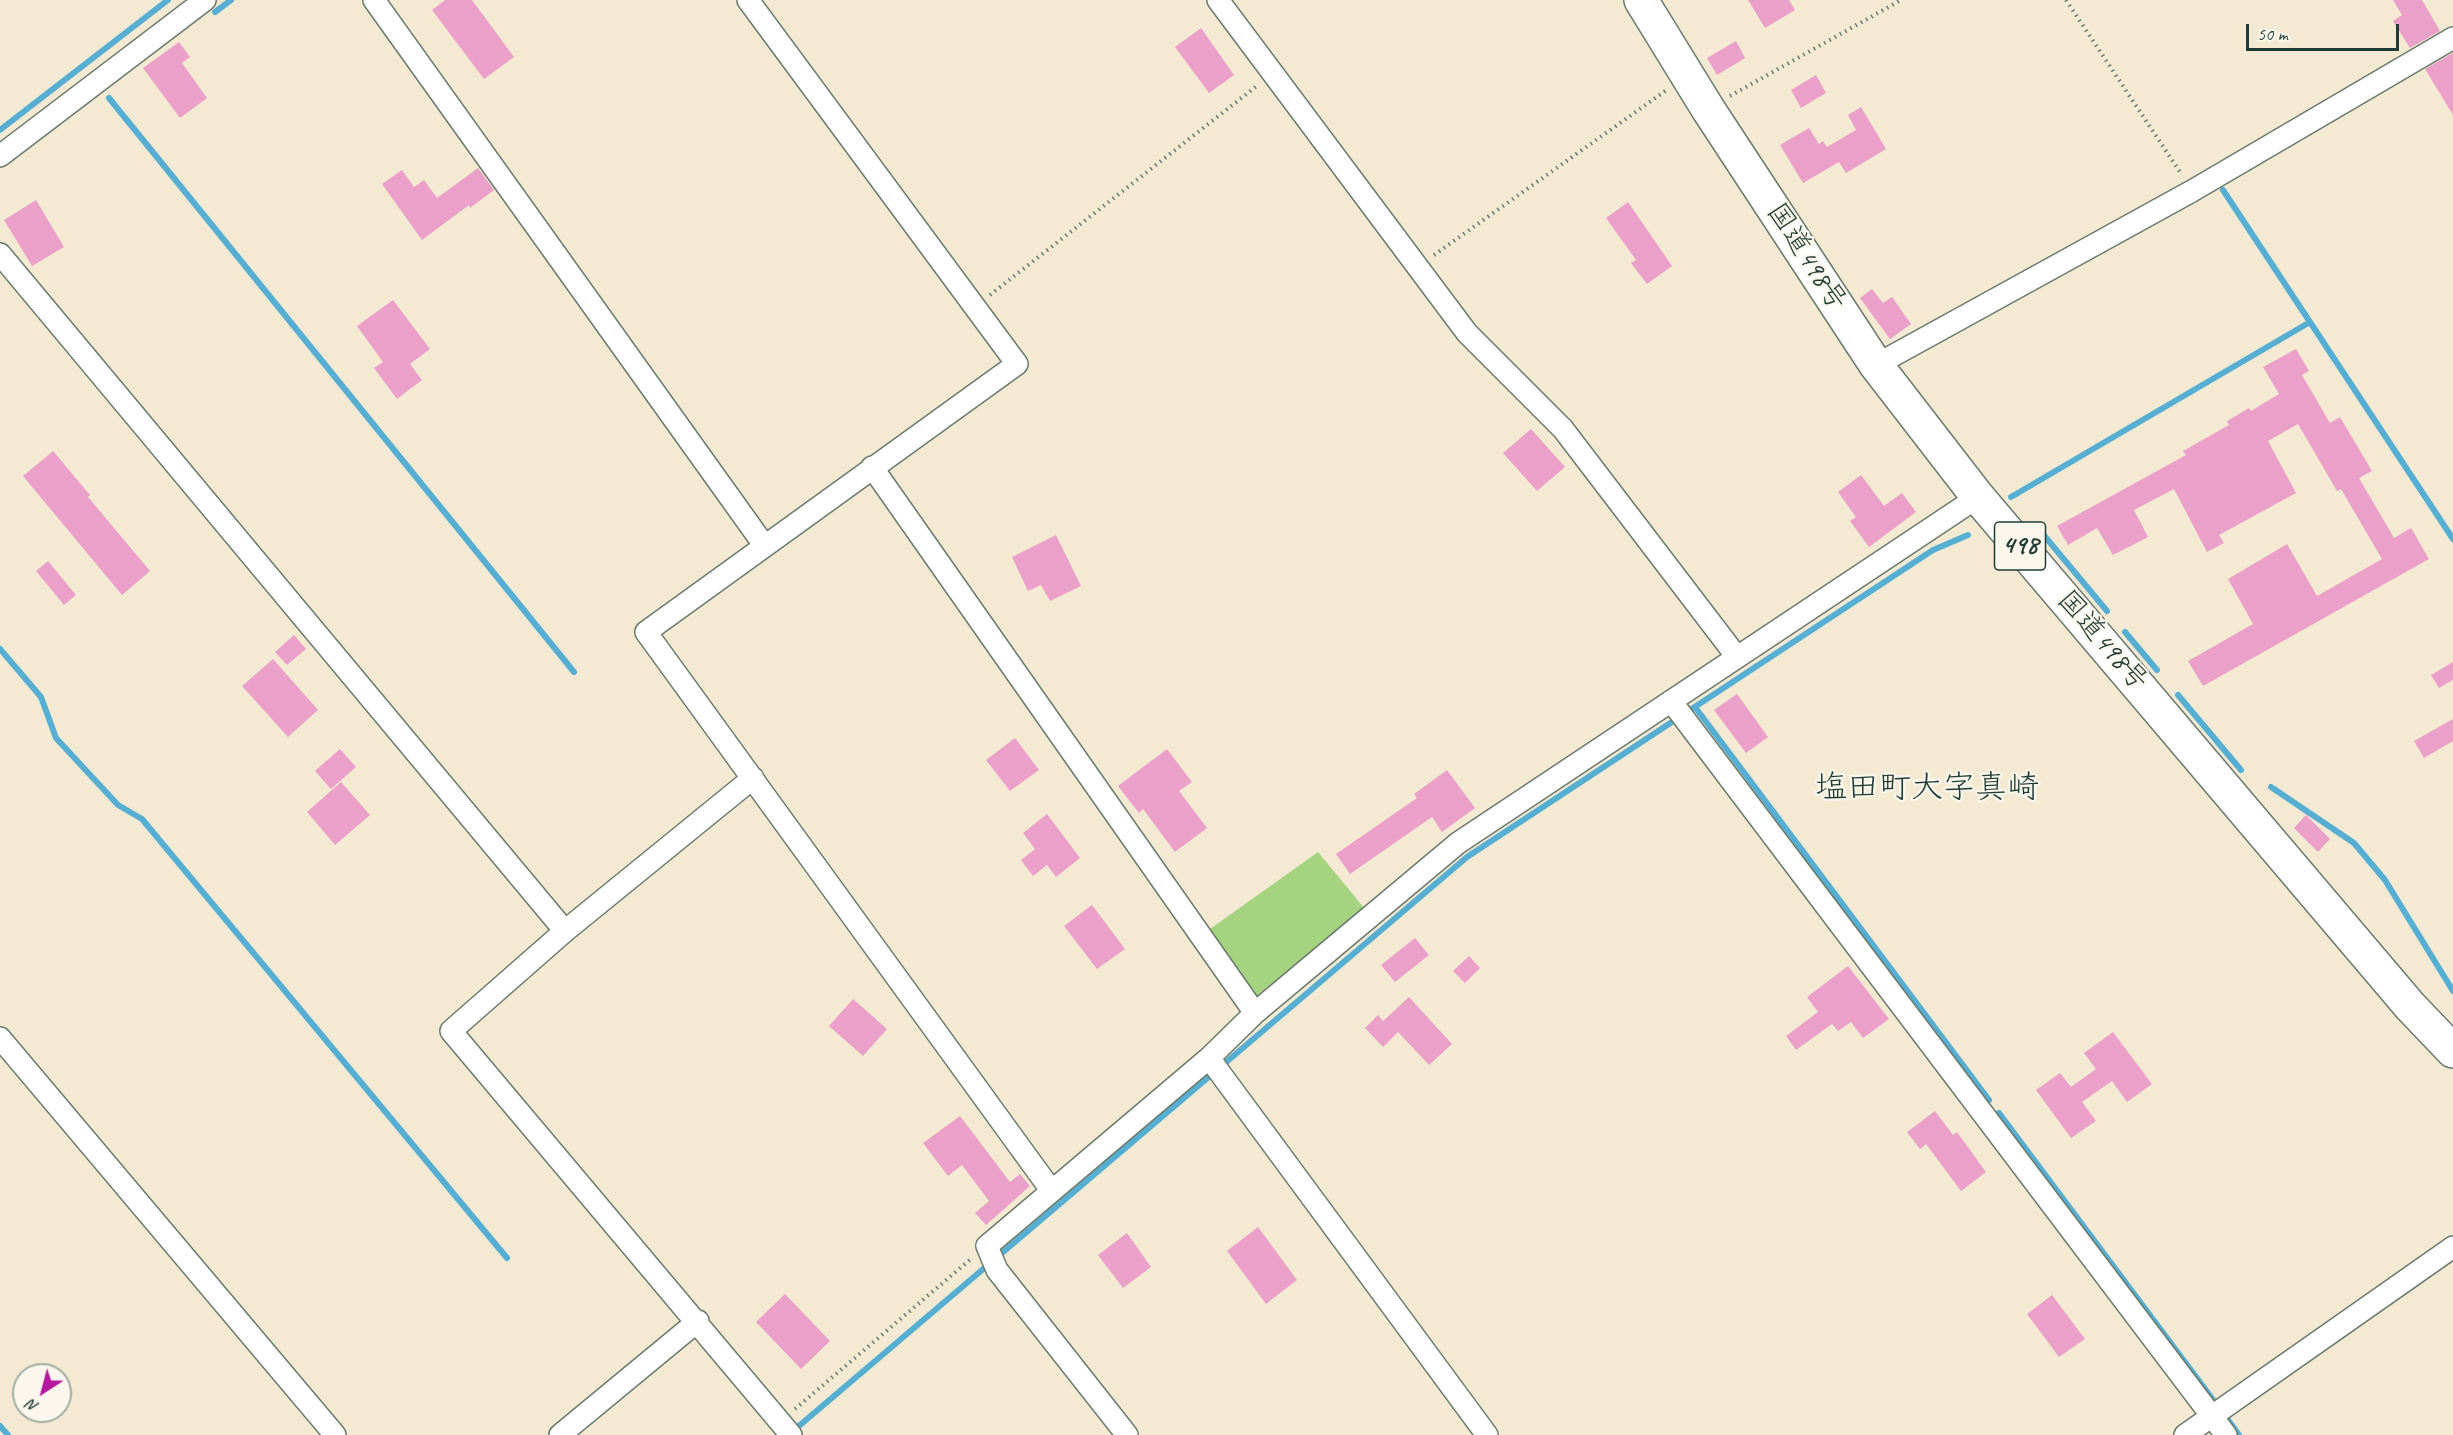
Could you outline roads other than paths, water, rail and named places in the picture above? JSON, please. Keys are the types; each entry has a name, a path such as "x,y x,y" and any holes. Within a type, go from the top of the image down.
{"highway":[{"name":"国道498号","path":"1641,0 1708,109 1876,364 1978,497 2410,1006 2453,1051"}],"street":[{"path":"0,156 205,0"},
{"path":"374,0 764,545"},
{"path":"748,0 1017,364 646,632 1051,1190"},
{"path":"1218,0 1467,333 1563,429 1737,657"},
{"path":"1876,364 2192,191 2453,38"},
{"path":"0,254 565,931"},
{"path":"872,467 1255,1013"},
{"path":"1122,1433 997,1270 987,1246 1209,1058 1255,1013 1458,843 1978,497"},
{"path":"1671,701 2226,1435"},
{"path":"753,778 565,931 451,1031 786,1428"},
{"path":"0,1038 335,1435"},
{"path":"1209,1058 1487,1435"},
{"path":"2185,1435 2453,1247"},
{"path":"560,1435 698,1321"}],"waterway":[{"path":"0,130 168,0"},
{"path":"215,12 231,0"},
{"path":"109,98 574,672"},
{"path":"2223,190 2453,539"},
{"path":"2011,497 2310,322"},
{"path":"2037,527 2107,611"},
{"path":"793,1431 1467,857 1933,550 1968,535"},
{"path":"2125,632 2157,670"},
{"path":"0,649 41,697 56,738 118,805 142,819 507,1258"},
{"path":"2178,695 2241,770"},
{"path":"1695,707 1989,1100"},
{"path":"2271,787 2354,843 2385,880 2453,991"},
{"path":"1999,1113 2214,1401"},
{"path":"2226,1417 2239,1435"},
{"path":"0,1426 8,1435"}],"district":[{"name":"塩田町大字真崎","path":"1927,789"}]}
